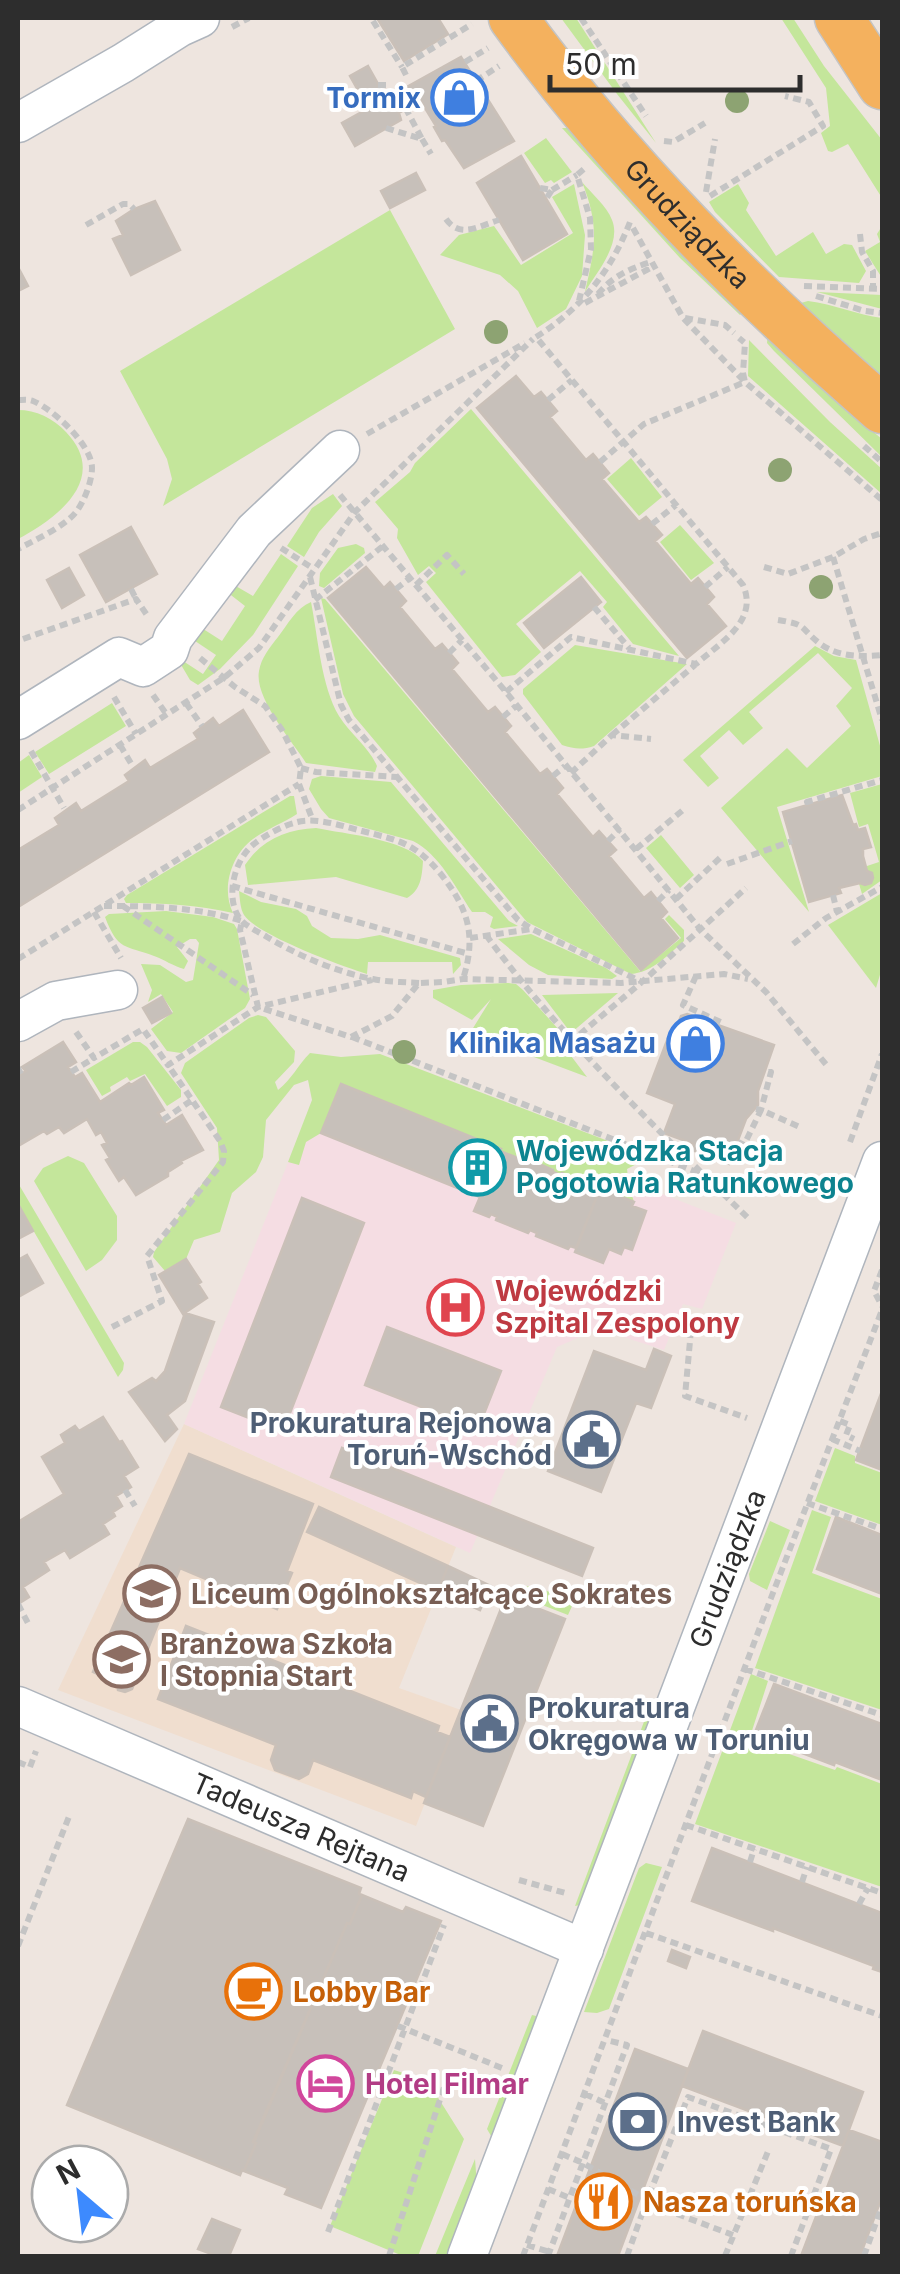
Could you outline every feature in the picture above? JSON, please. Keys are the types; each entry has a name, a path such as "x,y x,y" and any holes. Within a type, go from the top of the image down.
{"main road":[{"path":"839,18 882,84"},
{"name":"Grudziądzka","path":"491,30 590,118 665,202 751,320 882,409"}],"street":[{"path":"18,123 124,64 190,21"},
{"path":"22,732 119,657 143,667 169,650 254,531 330,460"},
{"path":"18,1022 56,1002 118,990"},
{"name":"Grudziądzka","path":"467,2256 875,1203 882,1162"},
{"name":"Tadeusza Rejtana","path":"21,1715 584,1949"}],"path":[{"path":"373,22 404,71 491,30"},
{"path":"465,62 491,30"},
{"path":"476,81 500,66"},
{"path":"378,85 388,85"},
{"path":"715,139 708,187 701,202 823,126 809,102 784,96"},
{"path":"406,109 430,154"},
{"path":"663,141 673,142 705,123"},
{"path":"386,128 422,139"},
{"path":"546,199 552,190 580,172 590,218 590,249 578,306"},
{"path":"540,188 552,190"},
{"path":"86,225 123,204 134,209"},
{"path":"446,218 452,228 460,231 499,220"},
{"path":"829,1068 766,992 700,930 354,512 330,460 561,322 599,282 630,222 683,318 745,382 882,500"},
{"path":"860,234 862,252 873,271 873,288"},
{"path":"578,306 652,264"},
{"path":"745,382 745,343 751,320 784,288 882,289"},
{"path":"683,318 725,325 751,320"},
{"path":"534,338 743,584 748,607 737,627 696,664 612,735 553,776"},
{"path":"18,810 225,678 259,648 354,512 534,338"},
{"path":"548,400 572,380"},
{"path":"600,462 644,424 745,382"},
{"path":"18,400 30,400 63,420 84,447 92,465 88,488 76,512 18,549"},
{"path":"652,524 676,505"},
{"path":"764,567 788,574 882,533"},
{"path":"315,600 383,546"},
{"path":"396,590 447,556 464,574"},
{"path":"833,557 882,720"},
{"path":"705,587 728,567"},
{"path":"310,576 341,705 349,720 518,920 642,982"},
{"path":"131,588 136,599"},
{"path":"594,607 630,650"},
{"path":"778,620 801,624 820,644 835,652 882,656"},
{"path":"506,692 571,637 696,664"},
{"path":"174,638 265,706 301,768 299,784 313,821"},
{"path":"449,652 462,640"},
{"path":"186,703 202,726"},
{"path":"503,716 516,706"},
{"path":"22,732 64,808"},
{"path":"612,735 650,739"},
{"path":"120,744 132,765"},
{"path":"301,768 397,777"},
{"path":"808,804 882,780"},
{"path":"18,959 299,784"},
{"path":"636,849 683,810"},
{"path":"258,1007 232,886 240,860 252,845 296,822 335,824 400,840 425,855 452,887 468,915 470,938 463,978"},
{"path":"608,841 620,829"},
{"path":"676,899 724,860 792,841"},
{"path":"232,886 468,954"},
{"path":"560,1051 746,888"},
{"path":"793,944 836,912 882,888"},
{"path":"658,901 668,890"},
{"path":"833,895 836,912"},
{"path":"104,906 217,913 242,922 288,950 374,980 642,982 724,974 752,980"},
{"path":"123,906 254,996"},
{"path":"470,938 532,930"},
{"path":"486,936 571,1040 749,1219"},
{"path":"696,976 683,1005 725,1024"},
{"path":"168,1065 258,1007 374,980"},
{"path":"351,1036 392,1016 418,983"},
{"path":"258,1007 351,1036 704,1175"},
{"path":"71,1072 142,1029 224,1151 223,1162 147,1256 162,1301 112,1327"},
{"path":"74,1030 94,1058"},
{"path":"738,1142 744,1145 758,1110 763,1086 771,1072 765,1072"},
{"path":"163,1120 192,1100"},
{"path":"758,1110 800,1127"},
{"path":"523,2256 882,1308 874,1291 882,1270"},
{"path":"691,1330 685,1396 746,1418"},
{"path":"840,1421 850,1425 846,1435 854,1439"},
{"path":"832,1439 860,1451"},
{"path":"126,1490 136,1506"},
{"path":"808,1503 882,1530"},
{"path":"18,1604 30,1627"},
{"path":"746,1669 860,1712 882,1715"},
{"path":"18,1946 70,1814"},
{"path":"686,1825 882,1894"},
{"path":"750,1862 754,1848"},
{"path":"802,1882 806,1867"},
{"path":"859,1904 868,1888"},
{"path":"328,2232 401,2028 447,1916"},
{"path":"646,1933 882,2016"},
{"path":"401,2028 502,2068"},
{"path":"527,2245 549,2254 627,2045 606,2040"},
{"path":"388,2256 447,2078"},
{"path":"584,2094 605,2103"},
{"path":"626,2256 688,2097 721,2105 831,2148 796,2252"},
{"path":"725,2256 769,2149"},
{"path":"562,2154 661,2208 733,2236"},
{"path":"827,2162 836,2164"},
{"path":"548,2189 570,2198"},
{"path":"864,2256 882,2206"}],"shaded area":[{"name":"Wojewódzki Szpital Zespolony","path":"328,1062 736,1223 702,1309 683,1304 664,1350 598,1329 557,1347 470,1553 184,1424"},
{"path":"184,1424 456,1547 399,1688 461,1710 416,1826 58,1690"}],"green space":[{"path":"561,18 576,18 656,143 617,94"},
{"path":"781,18 793,18 824,66 882,140 882,198 848,144 828,151 821,133 830,126 826,88"},
{"path":"562,128 571,128 744,311 740,315 680,258"},
{"path":"546,138 572,172 554,183 545,183 524,153"},
{"path":"582,182 606,210 614,229 611,248 585,292 594,237"},
{"path":"574,184 585,235 582,276 566,309 537,328 518,291 500,275 440,255 459,235 494,226 521,265 573,233 552,197"},
{"path":"738,184 749,203 746,210 776,256 813,232 826,254 844,244 852,245 866,271 859,283 779,277 709,202"},
{"path":"390,210 455,329 163,506 172,479 167,459 120,371"},
{"path":"882,226 882,278 865,251 880,242 877,234"},
{"path":"817,292 882,295 882,309"},
{"path":"808,301 882,318 882,385 797,304"},
{"path":"768,334 882,439 882,457 774,351 767,343"},
{"path":"749,340 882,469 882,494 748,376"},
{"path":"471,409 679,656 633,644 603,607 607,602 580,571 516,624 541,652 515,675 502,677 426,582 436,573 429,566 418,575 397,538 398,529 375,502"},
{"path":"18,410 38,413 61,427 78,449 83,465 74,495 49,520 18,539"},
{"path":"631,458 662,497 639,516 607,479"},
{"path":"333,494 342,506 304,557 287,546 312,508"},
{"path":"680,525 714,563 691,580 660,542"},
{"path":"356,544 365,553 324,588 319,586 320,573 338,548"},
{"path":"281,554 298,566 253,635 198,685 190,680 180,663 183,661 203,674 216,655 189,637 197,625 222,641 245,606 227,592 234,585 253,596"},
{"path":"321,598 640,971 681,938 665,919 669,915 684,930 684,941 653,966 639,973 631,974 527,922 354,716 343,694"},
{"path":"311,602 333,704 343,723 374,759 375,772 306,763 262,694 259,671 264,657 293,617"},
{"path":"575,645 687,664 594,746 574,748 562,745 523,689"},
{"path":"815,646 834,656 856,660 882,753 882,776 777,807 809,912 721,808 787,748 807,768 851,726 836,706 852,688 818,653 749,712 763,728 743,745 729,730 700,756 719,778 708,787 683,760"},
{"path":"112,703 126,726 49,774 35,752"},
{"path":"29,755 42,777 18,793 18,763"},
{"path":"321,776 391,782 509,921 518,926 490,927 493,917 485,912 472,912 439,863 413,841 329,818 309,789 312,779"},
{"path":"882,784 882,880 862,894 855,870 879,862 868,824 859,827 850,793"},
{"path":"294,796 297,814 253,839 234,863 228,883 233,913 180,905 126,903 127,895"},
{"path":"316,828 403,847 423,861 418,887 407,898 336,877 248,885 245,865 259,849 285,834"},
{"path":"661,835 694,875 680,888 646,848"},
{"path":"239,891 261,902 296,909 331,938 380,935 460,958 461,965 453,974 452,962 368,962 367,974 265,932 244,915"},
{"path":"882,893 882,968 876,988 828,925"},
{"path":"166,911 234,924 250,999 245,1008 181,1053 167,1051 151,1029 173,1012 161,994 148,1002 152,990 141,964 160,965 186,982 193,980 199,943 190,939 177,947 188,961 184,969 124,945 114,936 105,917"},
{"path":"531,934 617,976 612,979 548,975 498,939"},
{"path":"508,983 523,990 560,1031 562,1044 587,1077 470,1033 491,999 472,1020 433,998 433,990"},
{"path":"618,993 571,1033 542,995"},
{"path":"258,1015 266,1017 295,1051 294,1062 275,1082 278,1090 310,1053 341,1057 380,1054 650,1157 627,1169 634,1202 601,1188 593,1189 593,1185 500,1151 341,1084 321,1133 306,1142 299,1165 288,1162 312,1100 308,1080 294,1085 266,1120 263,1157 256,1172 232,1193 220,1232 194,1240 186,1259 165,1271 153,1257 154,1252 219,1160 217,1128 181,1073 185,1063"},
{"path":"133,1042 147,1047 181,1090 181,1097 167,1106 145,1074 130,1081 127,1077 102,1096 86,1070"},
{"path":"68,1156 84,1163 117,1216 117,1240 102,1260 86,1271 34,1181 43,1168"},
{"path":"18,1183 124,1363 118,1377 18,1204"},
{"path":"835,1448 855,1456 855,1463 882,1473 882,1525 815,1501"},
{"path":"812,1510 831,1517 812,1573 882,1599 882,1710 755,1668"},
{"path":"770,1521 790,1530 767,1590 750,1581 749,1574"},
{"path":"519,1586 554,1593 573,1604 568,1615 514,1594"},
{"path":"751,1674 768,1681 749,1740 882,1784 882,1887 695,1824"},
{"path":"648,1711 653,1718 580,1905 575,1906"},
{"path":"646,1863 662,1867 609,2009 584,2012 639,1868"},
{"path":"532,2015 544,2018 494,2141 487,2129"},
{"path":"394,2070 413,2076 421,2089 437,2096 464,2139 418,2256 403,2256 330,2226"},
{"path":"475,2159 477,2186 450,2256 435,2256"}],"building":[{"path":"377,18 438,18 448,34 404,61"},
{"path":"461,57 514,141 464,168 442,141 419,98 411,98 409,107 399,113 401,120 355,146 342,123"},
{"path":"368,66 386,98 368,108 350,76"},
{"path":"521,156 567,234 523,260 477,183"},
{"path":"416,173 425,190 390,208 381,191"},
{"path":"155,201 180,250 131,275 113,239 123,235 116,221"},
{"path":"18,267 28,286 18,291"},
{"path":"516,376 534,397 541,392 557,411 550,417 586,460 593,454 609,473 602,479 639,522 646,517 662,535 655,541 691,584 698,578 714,597 707,604 726,626 687,658 477,408"},
{"path":"131,527 157,574 106,602 80,555"},
{"path":"366,567 384,588 390,582 406,601 400,607 435,649 442,644 458,663 452,669 488,712 495,707 511,726 505,732 540,774 547,769 553,776 563,788 557,794 593,837 599,831 616,850 609,856 644,898 651,892 667,912 661,918 678,938 641,970 328,598"},
{"path":"69,568 84,595 62,608 47,580"},
{"path":"581,577 601,602 544,648 524,623"},
{"path":"243,710 269,752 18,907 18,850 59,825 55,818 76,803 81,811 129,781 125,775 145,760 150,768 198,739 194,733 213,718 219,726"},
{"path":"842,795 853,825 858,830 865,828 871,847 863,849 863,856 873,878 871,883 839,888 841,893 809,902 783,812"},
{"path":"162,997 171,1013 152,1023 143,1008"},
{"path":"687,1014 774,1045 758,1091 758,1105 746,1119 729,1164 692,1150 694,1144 664,1133 675,1104 647,1093 668,1038 672,1040 681,1016"},
{"path":"63,1042 76,1062 68,1067 75,1077 82,1073 100,1102 144,1077 164,1110 158,1113 166,1125 182,1115 203,1150 181,1161 168,1176 136,1195 124,1177 119,1181 106,1160 110,1158 102,1145 107,1143 101,1132 96,1135 87,1119 64,1133 59,1127 47,1134 44,1131 18,1146 18,1076 26,1071 22,1067"},
{"name":"Wojewódzka Stacja Pogotowia Ratunkowego","path":"341,1084 593,1186 599,1191 576,1248 568,1249 530,1230 528,1233 496,1220 491,1214 489,1217 474,1211 480,1197 321,1133"},
{"path":"600,1188 646,1211 632,1250 624,1247 621,1254 609,1249 603,1263 575,1252"},
{"path":"302,1198 364,1223 283,1431 221,1407"},
{"path":"18,1204 33,1231 18,1239"},
{"path":"27,1255 43,1283 18,1297 18,1260"},
{"path":"186,1259 207,1298 183,1314 159,1275"},
{"path":"185,1313 214,1322 185,1401 167,1415 177,1429 165,1441 129,1392 152,1378 156,1381 165,1371"},
{"path":"387,1327 501,1371 478,1429 365,1385"},
{"name":"Prokuratura Rejonowa Toruń-Wschód","path":"654,1349 671,1356 651,1408 636,1403 601,1492 548,1471 594,1351 646,1370"},
{"path":"882,1391 882,1470 856,1460"},
{"path":"103,1417 138,1467 124,1476 131,1487 116,1496 122,1506 103,1524 109,1534 70,1558 65,1550 44,1562 49,1570 23,1587 29,1597 18,1604 18,1522 64,1494 42,1457 65,1443 61,1435 75,1426 79,1431"},
{"path":"342,1448 593,1548 582,1576 331,1477"},
{"path":"189,1454 313,1504 277,1609 180,1568 132,1689 125,1692 118,1690 117,1683 93,1672"},
{"path":"319,1507 448,1566 438,1591 307,1532"},
{"path":"836,1517 882,1535 882,1594 817,1569"},
{"path":"448,1566 491,1586 480,1610 438,1591"},
{"name":"Prokuratura Okręgowa w Toruniu","path":"506,1596 565,1619 483,1826 424,1803"},
{"path":"186,1626 439,1726 437,1732 450,1737 426,1797 413,1791 411,1798 313,1760 308,1774 299,1779 275,1770 271,1760 276,1745 158,1699"},
{"path":"774,1684 882,1724 882,1780 754,1735"},
{"path":"188,1819 361,1888 362,1895 350,1924 347,1923 240,2175 67,2105"},
{"path":"712,1848 882,1913 882,1972 773,1928 692,1901"},
{"name":"Hotel Filmar","path":"362,1895 403,1912 406,1907 441,1921 321,2208 285,2194 288,2188 244,2171"},
{"path":"672,1950 690,1957 686,1968 668,1961"},
{"path":"703,2031 863,2092 843,2146 682,2086"},
{"path":"635,2049 688,2069 618,2256 557,2256"},
{"path":"849,2130 882,2142 882,2197 860,2256 801,2256"},
{"path":"212,2219 240,2230 229,2256 198,2249"}],"place":[{"name":"Tormix","path":"460,98"},
{"name":"Klinika Masażu","path":"695,1043"},
{"name":"Wojewódzka Stacja Pogotowia Ratunkowego","path":"477,1167"},
{"name":"Wojewódzki Szpital Zespolony","path":"456,1307"},
{"name":"Prokuratura Rejonowa Toruń-Wschód","path":"591,1439"},
{"name":"Liceum Ogólnokształcące Sokrates","path":"152,1594"},
{"name":"Branżowa Szkoła I Stopnia Start","path":"121,1660"},
{"name":"Prokuratura Okręgowa w Toruniu","path":"489,1724"},
{"name":"Lobby Bar","path":"254,1992"},
{"name":"Hotel Filmar","path":"326,2084"},
{"name":"Invest Bank","path":"638,2122"},
{"name":"Nasza toruńska","path":"604,2202"}]}
